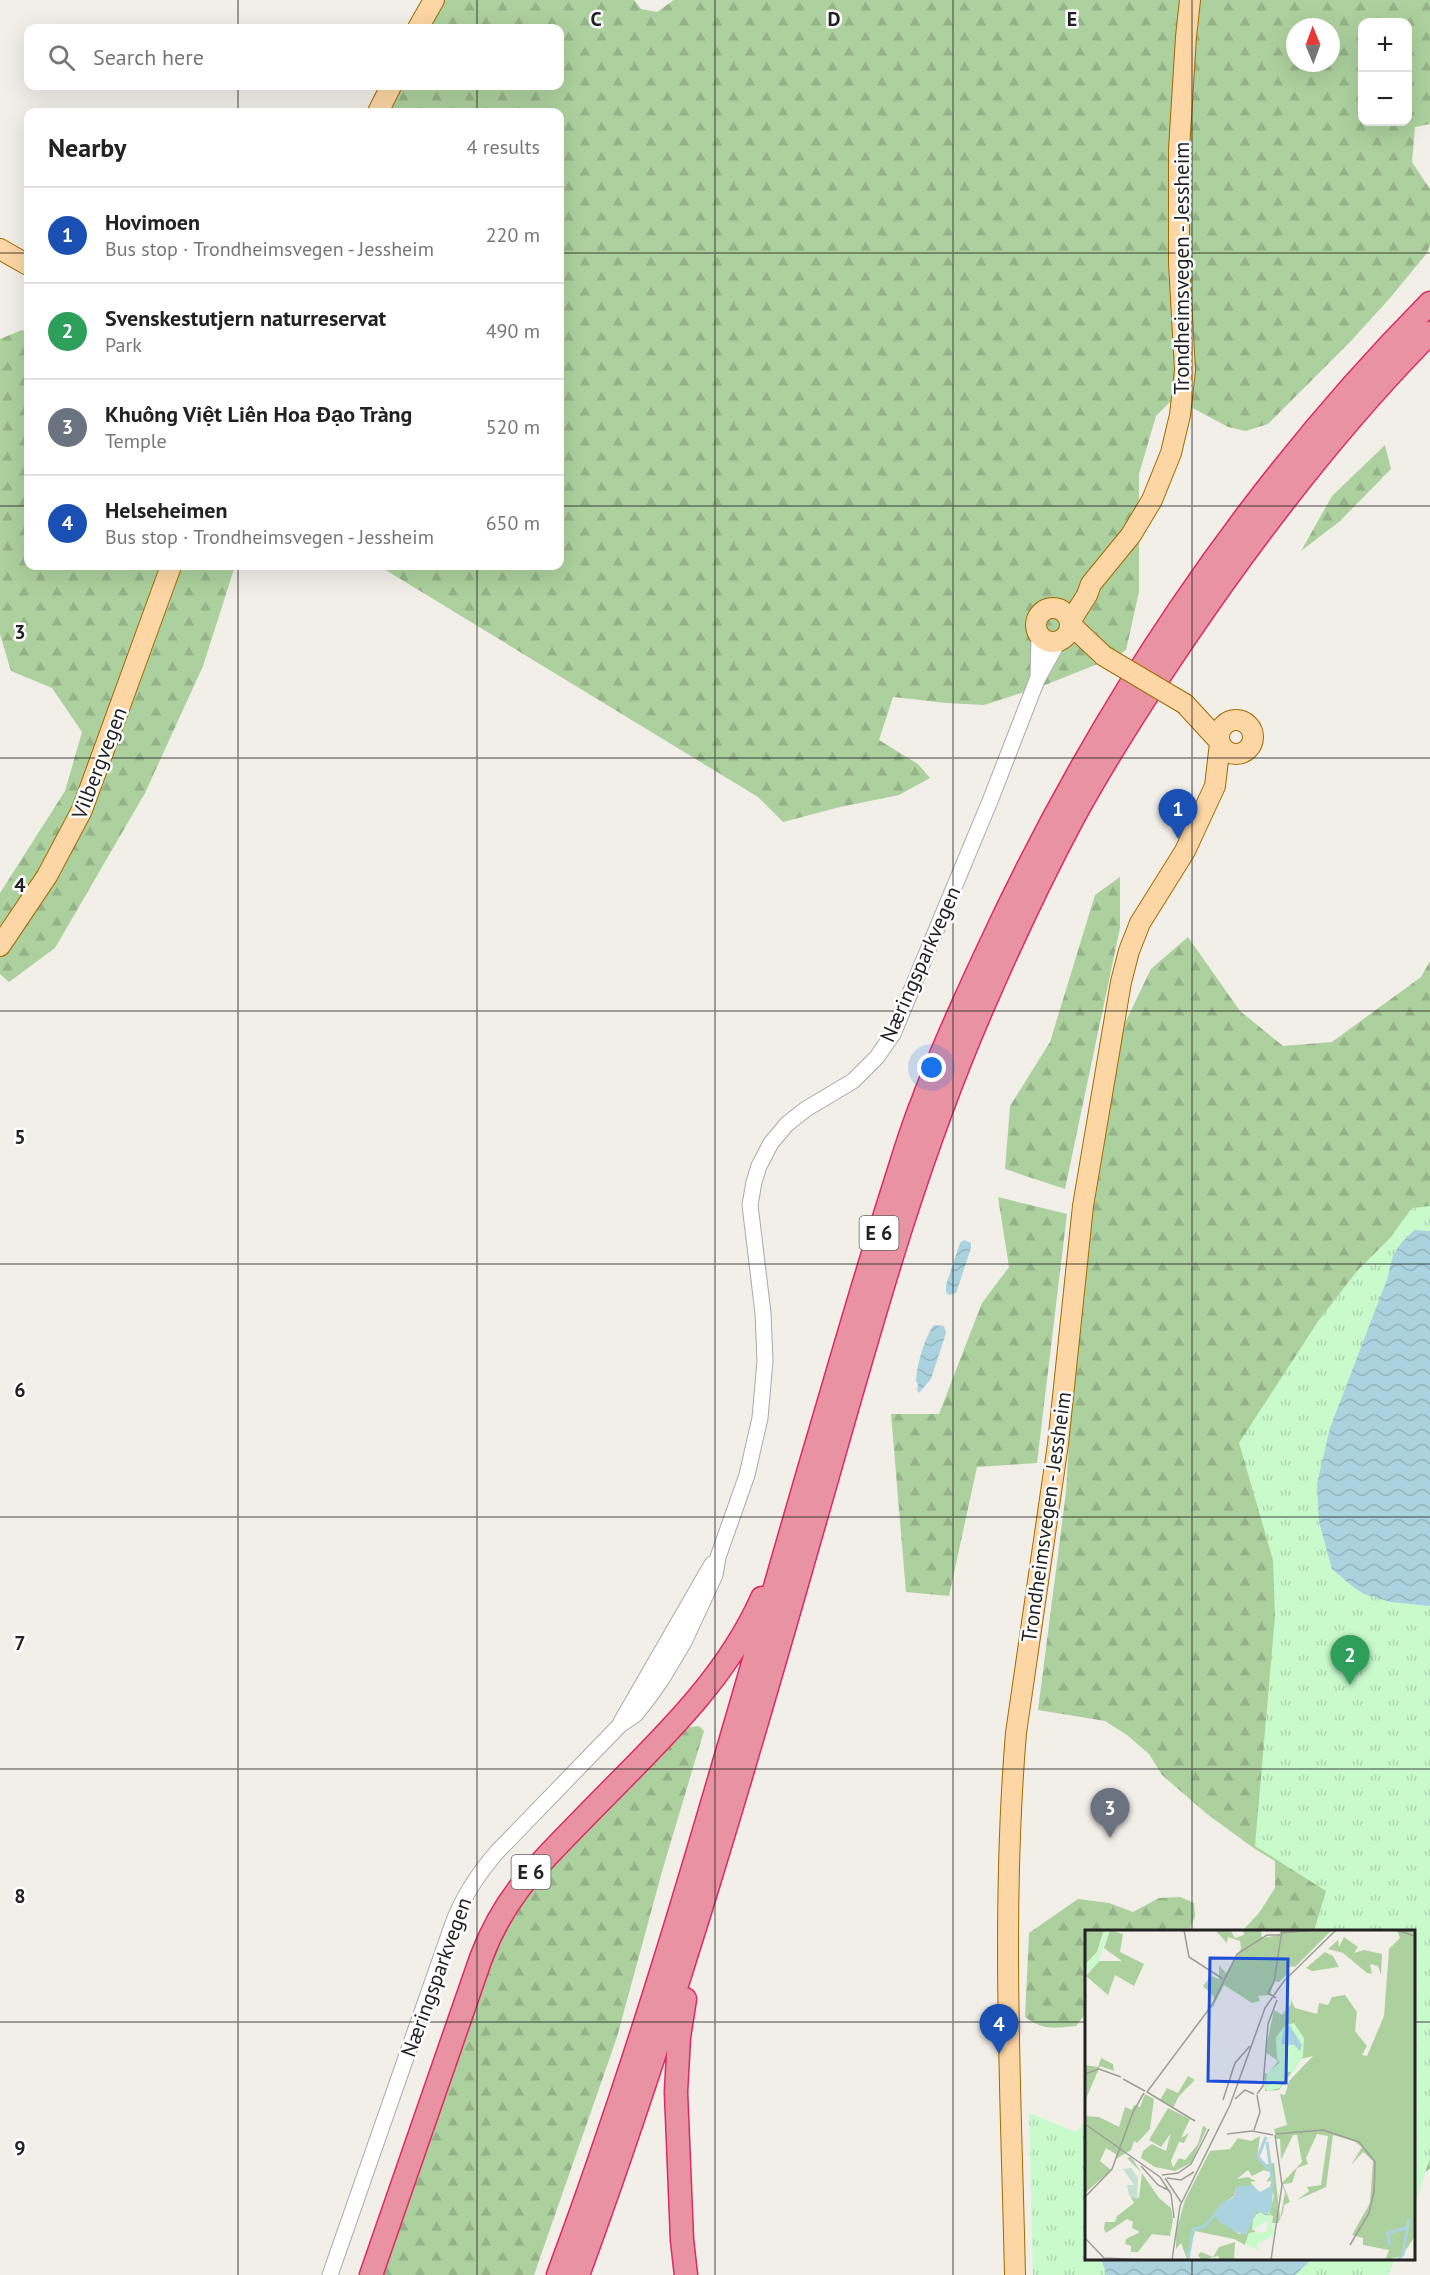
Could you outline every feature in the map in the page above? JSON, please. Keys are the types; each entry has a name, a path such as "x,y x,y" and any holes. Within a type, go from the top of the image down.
{"highway":[{"name":"E 6","path":"558,2275 593,2182 694,1867 864,1278 921,1104 966,997 1012,897 1058,807 1127,688 1206,571 1292,457 1350,388 1430,303"},
{"name":"E 6","path":"578,2275 652,2065 683,1968 736,1794 884,1282 940,1113 989,994 1074,817 1144,699 1224,581 1308,470 1364,402 1430,333"},
{"name":"E 6","path":"371,2275 481,1958 501,1913 528,1875 674,1725 720,1669 732,1653 759,1605 792,1528"},
{"name":"E 6","path":"683,1968 685,2004 679,2037 676,2092 682,2240 686,2275"}],"main road":[{"path":"420,24 434,0"},
{"name":"Trondheimsvegen - Jessheim","path":"1070,623 1091,584 1131,534 1152,500 1171,453 1180,415 1185,370 1179,263 1179,149 1190,0"},
{"path":"380,108 389,90"},
{"path":"0,249 24,263"},
{"name":"Vilbergvegen","path":"0,946 47,876 82,810 170,570"},
{"name":"Trondheimsvegen - Jessheim","path":"1051,608 1091,584"},
{"path":"1104,656 1052,640 1036,626 1038,616 1046,609 1063,611 1070,623 1104,656 1185,704 1231,721 1241,721 1252,731 1251,746 1243,753 1232,754 1222,748 1185,704"},
{"path":"1052,640 1068,634 1070,623"},
{"path":"1219,742 1220,731 1231,721"},
{"name":"Trondheimsvegen - Jessheim","path":"1215,786 1219,742"},
{"name":"Trondheimsvegen - Jessheim","path":"1015,2275 1008,1917 1014,1763 1016,1733 1058,1444 1083,1206 1110,1039 1129,951 1148,907 1185,851 1215,786 1243,753"}],"street":[{"name":"Næringsparkvegen","path":"330,2275 458,1909 480,1871 620,1725 636,1714 675,1660 707,1595 715,1575 717,1557 747,1476 762,1399 764,1329 750,1205 759,1166 771,1143 787,1124 806,1109 853,1081 877,1057 892,1034 985,812 1052,640"}],"green space":[{"path":"428,0 634,0 641,9 657,12 674,0 1430,0 1430,124 1415,127 1412,162 1430,189 1430,245 1427,253 1390,298 1350,342 1268,424 1246,431 1228,427 1174,398 1156,416 1139,474 1139,592 1126,650 1108,663 1095,665 1040,687 984,705 893,697 879,740 918,764 930,778 899,795 783,822 758,797 386,570 564,570 564,108 375,108 383,90 564,90 564,24 416,24"},
{"path":"24,331 24,570 234,570 203,666 145,793 55,948 9,982 0,974 0,893 65,791 82,732 52,688 11,671 0,634 0,339"},
{"path":"1385,445 1391,469 1340,521 1301,551 1332,496"},
{"path":"1120,877 1120,928 1065,1189 1005,1169 1010,1106 1050,1042 1095,895"},
{"path":"1188,937 1240,1011 1283,1046 1332,1042 1421,977 1430,961 1430,2168 1418,2180 1415,1930 1243,1930 1259,1913 1275,1888 1275,1861 1207,1814 1162,1775 1149,1754 1127,1735 1105,1721 1038,1710 1066,1492 1080,1260 1120,1033 1151,969"},
{"path":"998,1197 1067,1214 1037,1463 977,1467 949,1596 906,1592 891,1414 939,1414 982,1303 1009,1267"},
{"path":"1430,1206 1430,2159 1415,2203 1415,1930 1314,1930 1326,1891 1255,1846 1275,1616 1273,1560 1239,1443 1319,1320 1357,1271 1390,1238 1412,1208"},
{"path":"699,1726 704,1731 663,1868 617,2037 534,2275 379,2275 501,1931 518,1900 671,1742 690,1727"},
{"path":"1180,1897 1194,1903 1195,1916 1189,1930 1085,1930 1085,2014 1076,2026 1055,2028 1043,2027 1025,2017 1029,1933 1078,1899 1109,1903 1133,1912 1159,1898"},
{"path":"1029,2113 1076,2132 1085,2121 1085,2260 1395,2260 1388,2275 1033,2275"}],"water":[{"path":"1415,1230 1430,1231 1430,1606 1391,1602 1364,1594 1332,1569 1319,1522 1317,1484 1330,1428 1388,1277 1393,1256 1404,1240"},
{"path":"964,1240 971,1243 971,1248 956,1293 949,1295 946,1292 946,1285 960,1243"},
{"path":"934,1325 944,1326 946,1333 931,1379 919,1393 916,1381 919,1360"},
{"path":"1102,2260 1311,2260 1295,2275 1107,2275"}],"place":[{"name":"Hovimoen","path":"1178,839"},
{"name":"Svenskestutjern naturreservat","path":"1350,1685"},
{"name":"Khuông Việt Liên Hoa Đạo Tràng","path":"1110,1838"},
{"name":"Helseheimen","path":"999,2054"}]}
